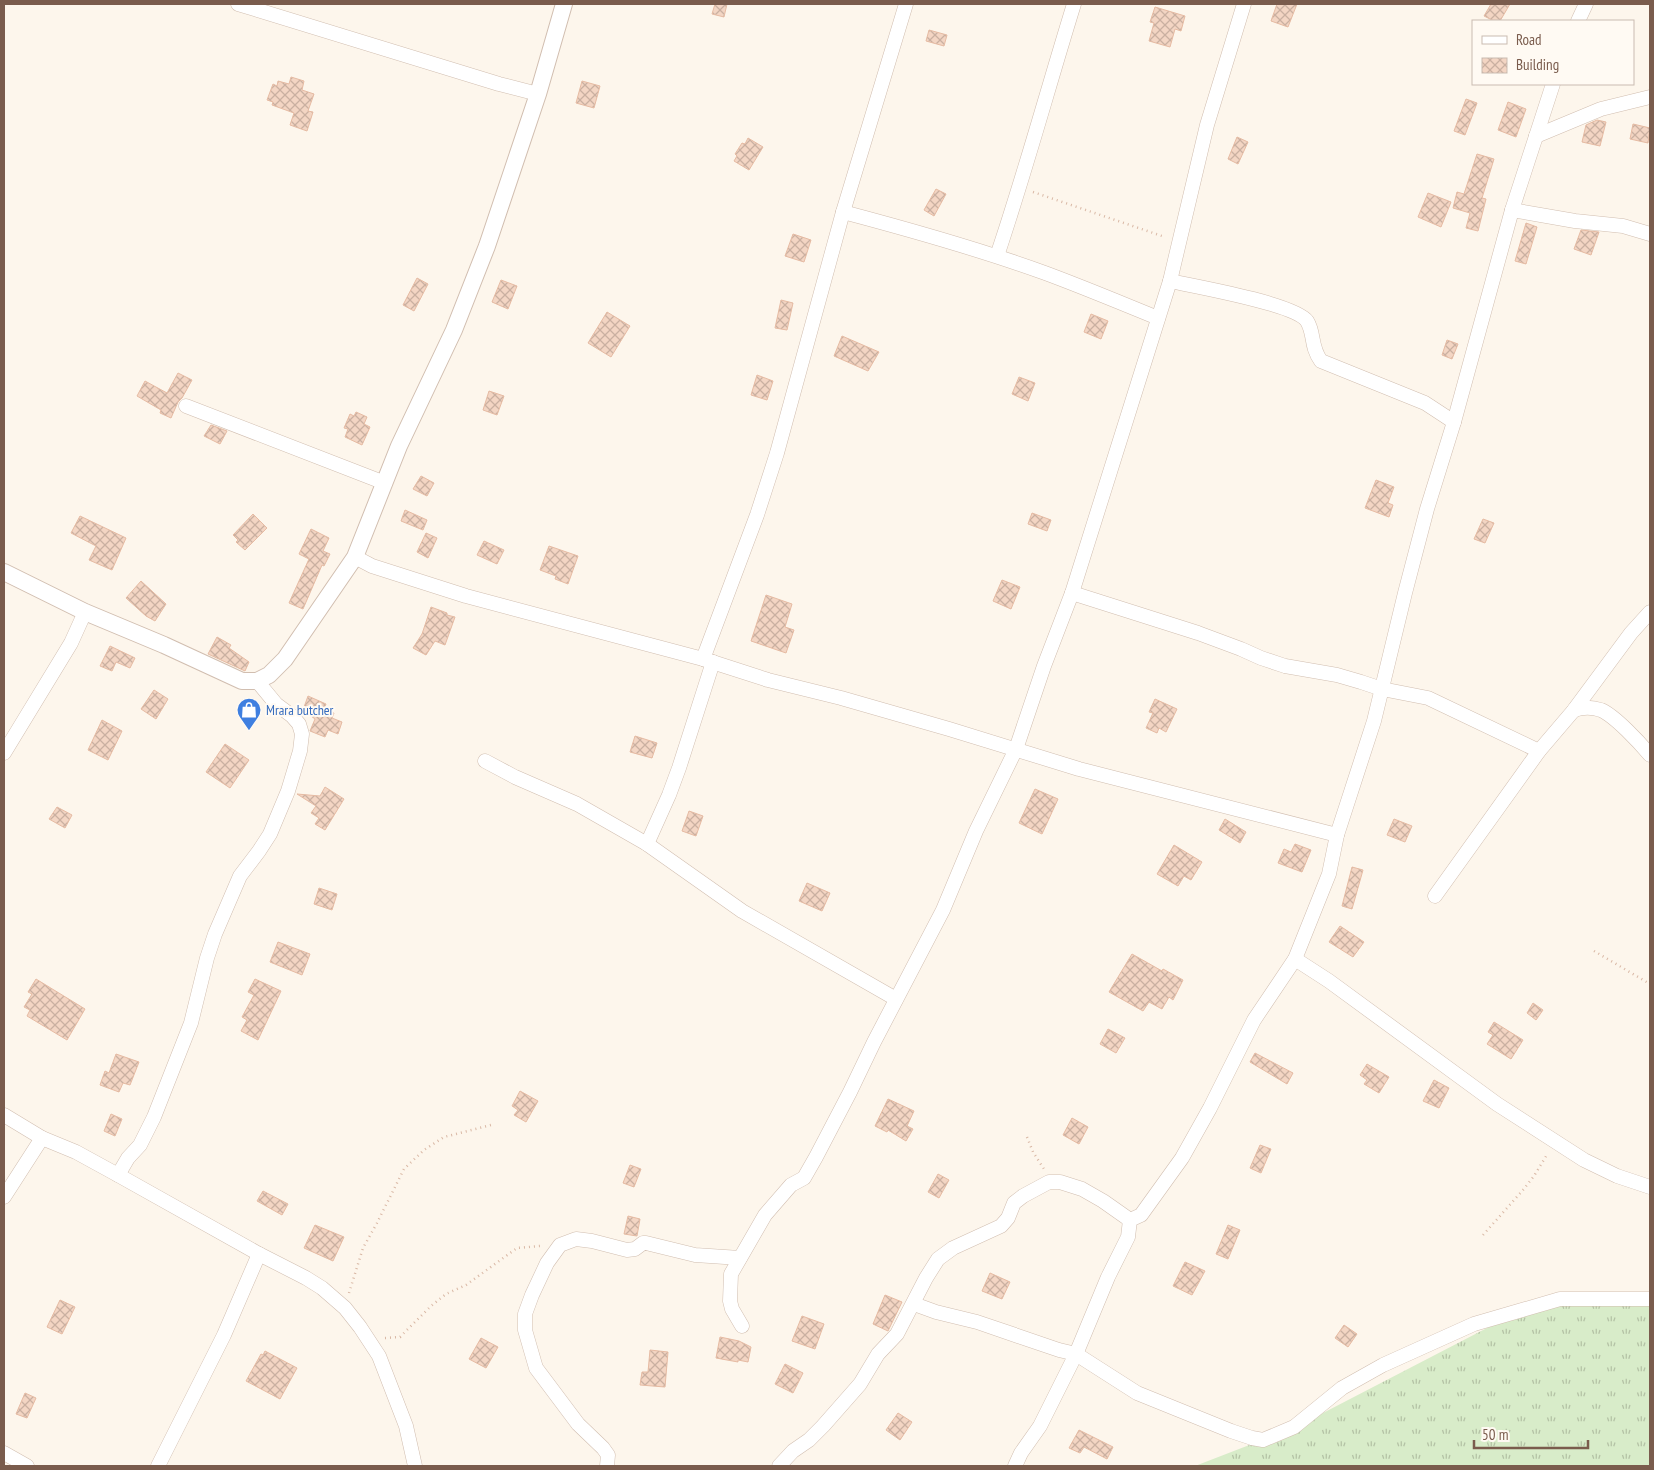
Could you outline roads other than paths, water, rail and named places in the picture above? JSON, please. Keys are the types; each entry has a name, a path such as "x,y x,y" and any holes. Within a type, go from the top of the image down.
{"street":[{"path":"238,4 499,84 538,94"},
{"path":"4,572 85,612 242,680 257,681 269,674 285,659 355,557 399,446 454,330 487,246 538,94 564,4"},
{"path":"647,844 679,768 708,660 758,515 843,212 906,4"},
{"path":"997,256 1020,188 1036,126 1074,4"},
{"path":"742,1326 732,1309 730,1290 732,1274 754,1232 774,1203 791,1185 804,1178 943,910 972,840 1016,749 1044,666 1072,593 1170,281 1207,125 1244,4"},
{"path":"1578,20 1586,4"},
{"path":"1130,1220 1141,1215 1182,1158 1210,1108 1254,1020 1295,959 1329,874 1337,835 1374,721 1424,518 1454,422 1512,210 1553,85"},
{"path":"1536,136 1601,109 1650,97"},
{"path":"1512,210 1575,221 1623,226 1650,234"},
{"path":"843,212 997,256 1046,273 1158,318"},
{"path":"1170,281 1273,305 1300,316 1306,321 1312,333 1313,346 1321,360 1425,403 1454,422"},
{"path":"186,406 385,483"},
{"path":"355,557 372,566 466,596 708,660 768,680 850,700 1079,769 1337,835"},
{"path":"1072,593 1198,632 1277,664 1337,675 1382,689 1428,698 1539,751"},
{"path":"4,753 71,643 85,612"},
{"path":"1434,896 1539,751 1574,710 1631,633 1650,612"},
{"path":"118,1175 128,1158 140,1146 154,1117 191,1023 215,934 240,876 270,834 288,790 300,751 302,734 299,724 276,704 257,681"},
{"path":"1574,710 1590,708 1601,710 1608,714 1650,755"},
{"path":"485,761 515,777 577,804 647,844 742,911 896,999"},
{"path":"1295,959 1329,981 1497,1104 1584,1160 1617,1176 1650,1187"},
{"path":"4,1116 42,1138 76,1152 322,1288 345,1308 360,1326 379,1356 406,1426 415,1466"},
{"path":"4,1197 42,1138"},
{"path":"779,1466 793,1451 809,1440 823,1426 860,1384 878,1354 897,1334 929,1272 938,1260 945,1253 1001,1226 1008,1218 1010,1210 1017,1200 1041,1186 1055,1182 1069,1184 1103,1201 1130,1220"},
{"path":"1015,1466 1040,1426 1076,1354 1108,1277 1128,1237 1130,1220"},
{"path":"607,1466 608,1455 603,1448 578,1424 536,1368 525,1330 525,1314 547,1262 560,1245 576,1239 627,1250 635,1249 646,1243 695,1255 740,1258"},
{"path":"158,1466 224,1335 259,1254"},
{"path":"914,1304 1076,1354 1137,1393 1230,1431 1262,1440 1294,1427 1342,1388 1383,1365 1474,1324 1560,1299 1650,1299"},
{"path":"4,1453 27,1466"}],"place":[{"name":"Mrara butcher","path":"249,731"}]}
